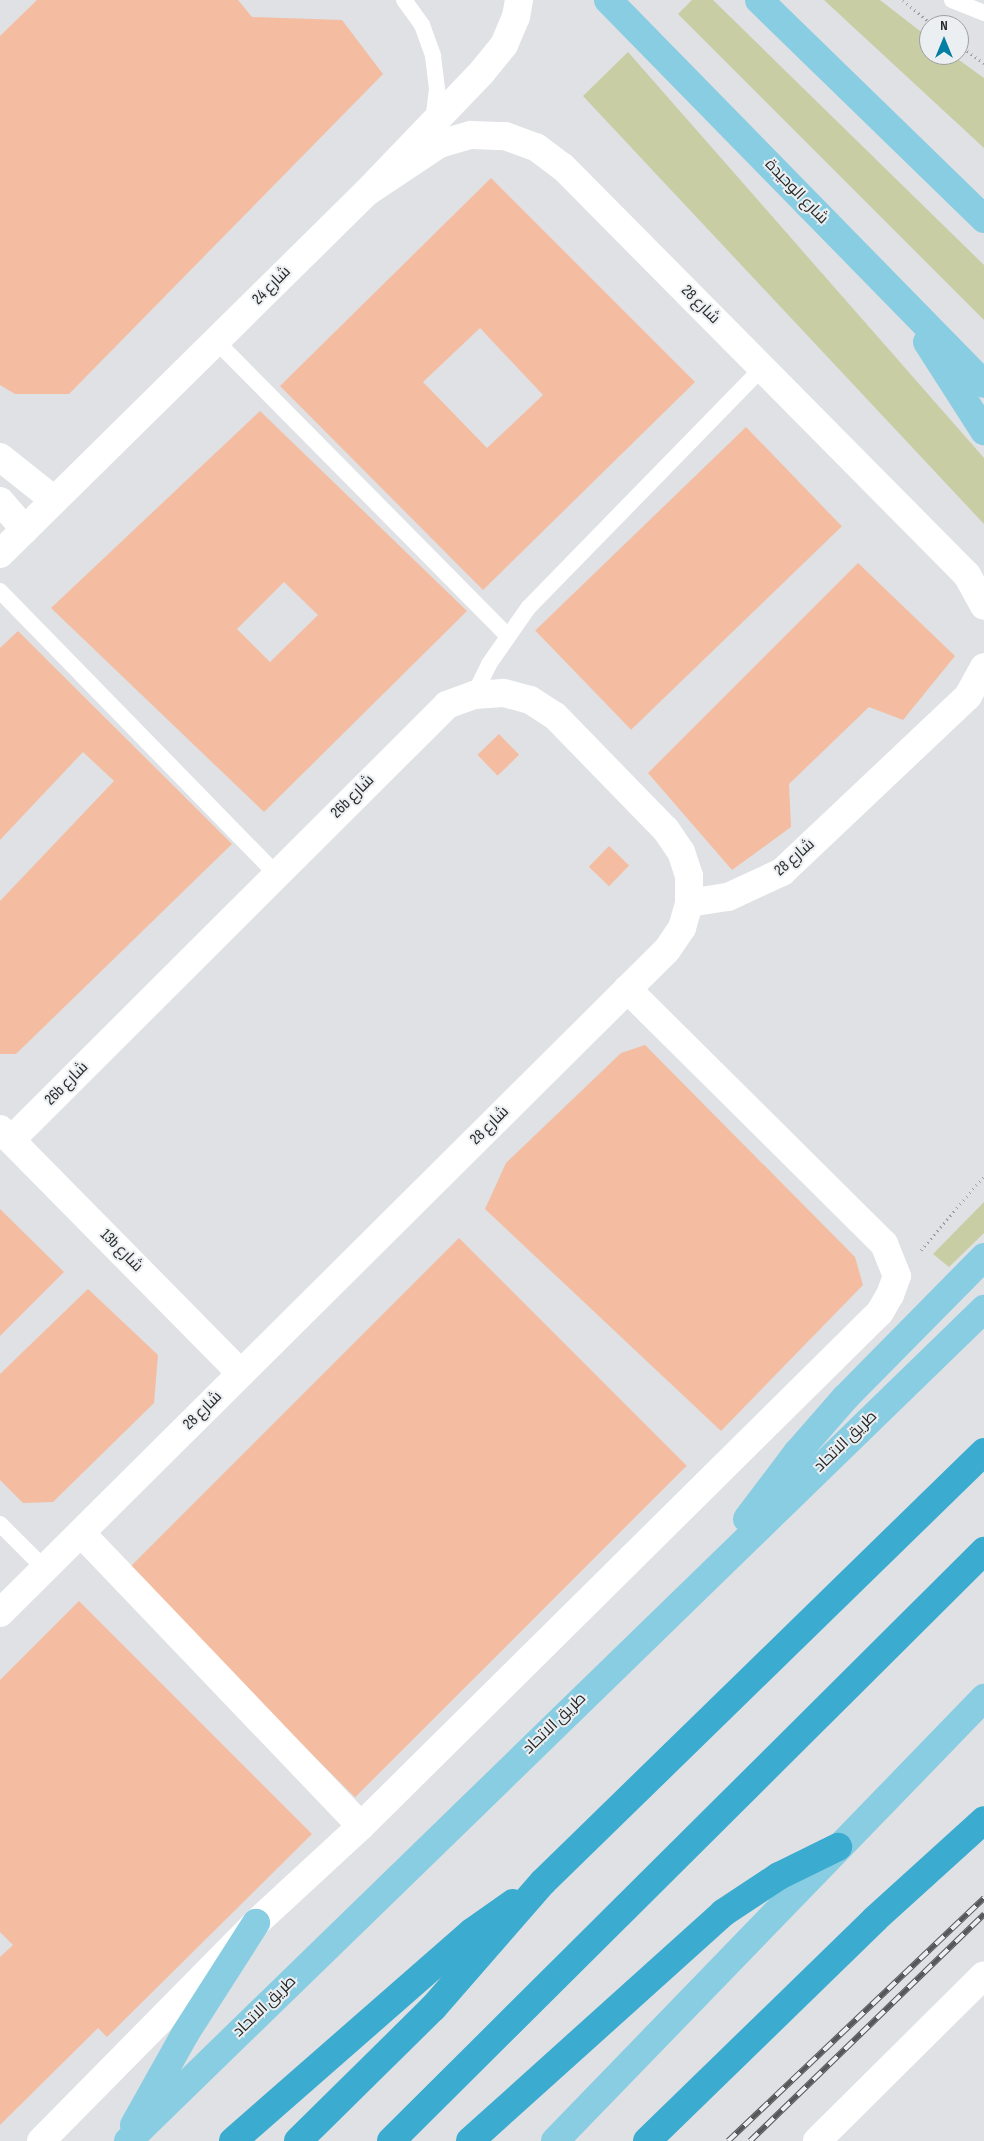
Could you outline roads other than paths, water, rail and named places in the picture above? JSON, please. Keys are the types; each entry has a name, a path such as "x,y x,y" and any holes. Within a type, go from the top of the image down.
{"highway":[{"path":"298,2141 434,2008 543,1882 984,1452"},
{"path":"390,2141 984,1550"},
{"path":"647,2141 875,1919 984,1820"},
{"path":"470,2141 723,1913 779,1876 838,1847"},
{"path":"233,2141 472,1932 543,1882"}],"main road":[{"name":"شارع الوحيدة","path":"608,0 984,384"},
{"path":"759,0 984,220"},
{"path":"903,302 984,431"},
{"path":"713,1570 753,1510 797,1453 845,1398 984,1257"},
{"name":"طريق الاتحاد","path":"127,2141 713,1570 984,1309"},
{"path":"555,2141 984,1698"},
{"path":"127,2141 185,2034 256,1923"}],"street":[{"name":"شارع 24","path":"0,554 367,192 434,122 504,45 516,16 519,0"},
{"name":"شارع 28","path":"367,192 439,144 472,135 519,139 563,167 966,575 984,606"},
{"path":"0,457 54,500"},
{"path":"0,501 25,530"},
{"name":"شارع 28","path":"0,1613 666,950 682,928 689,903 728,898 782,872 968,696 984,667"},
{"name":"26b شارع","path":"5,1135 276,874 425,724 447,705 474,695 502,693 530,700 554,716 666,830 681,852 689,876 689,903"},
{"path":"40,2141 256,1923 361,1826 880,1312 897,1276 884,1244 627,989"},
{"name":"13b شارع","path":"5,1135 241,1373"},
{"path":"81,1533 361,1826"},
{"path":"817,2141 984,1975"}],"lane":[{"path":"404,0 422,25 434,56 437,89 434,122"},
{"path":"952,0 984,13"},
{"path":"216,341 507,635"},
{"path":"474,695 507,635 528,608 762,368"},
{"path":"0,591 276,874"},
{"path":"0,1524 45,1569"}],"railway":[{"path":"728,2141 984,1898"},
{"path":"750,2141 984,1914"}]}
